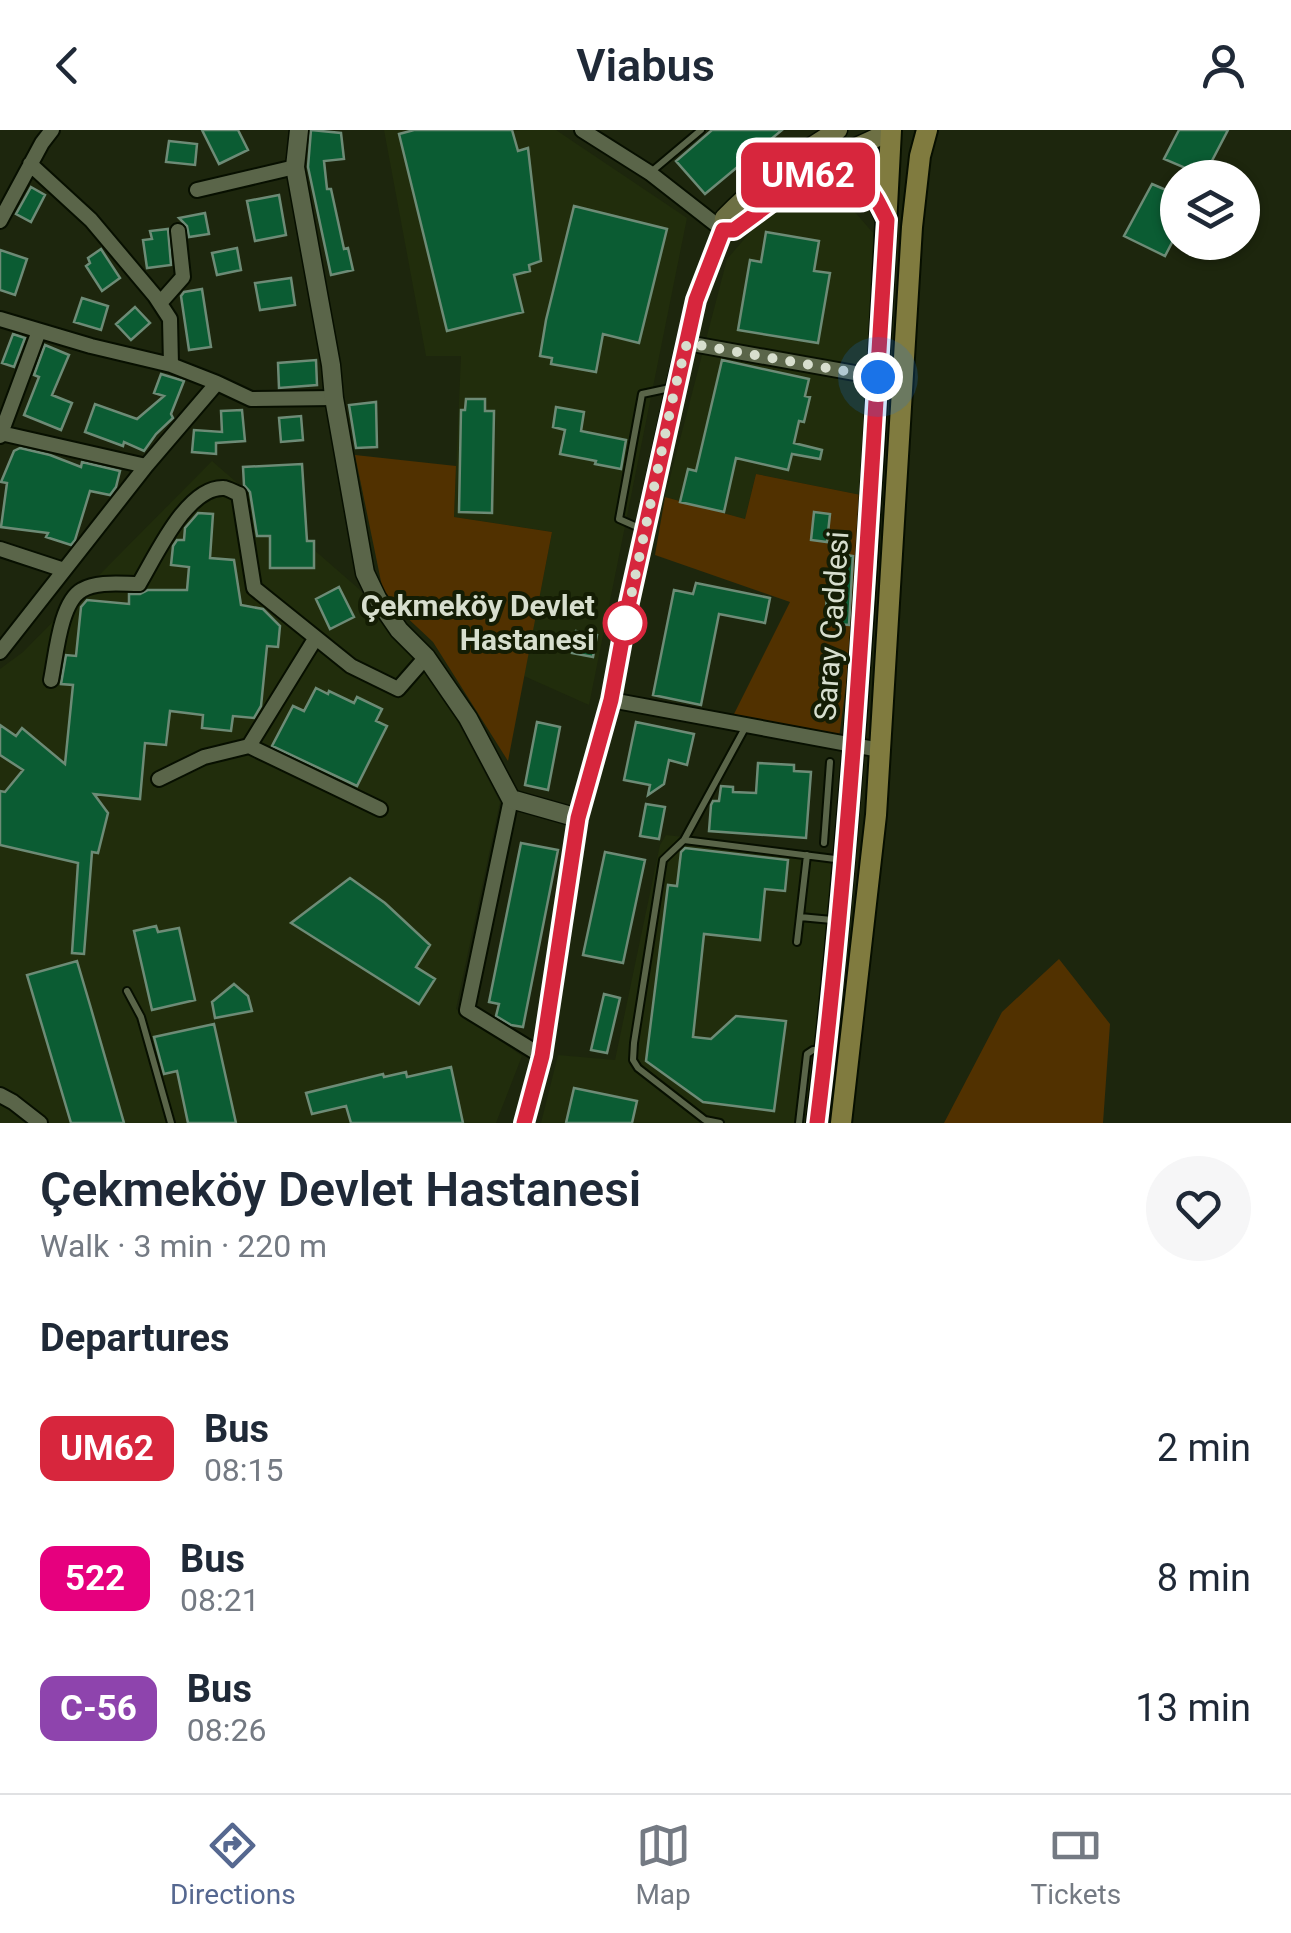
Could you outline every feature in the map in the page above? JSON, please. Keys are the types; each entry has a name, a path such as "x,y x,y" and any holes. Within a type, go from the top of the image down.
{"main road":[{"path":"524,1123 542,1056 578,818 611,700 696,300 724,218 811,137 838,130"},
{"path":"723,230 734,230 830,159 891,130"},
{"name":"Saray Caddesi","path":"817,1123 855,744 891,130"},
{"name":"Saray Caddesi","path":"841,1123 876,814 912,228 926,130"},
{"path":"830,159 853,171 872,188 887,220"}],"street":[{"path":"0,221 52,130"},
{"path":"300,130 295,167 365,574 398,630 426,657 468,718 511,799 466,1010 542,1056"},
{"path":"582,130 650,173 723,230"},
{"path":"30,164 91,220 160,304 170,320 171,364"},
{"path":"196,190 295,167"},
{"path":"160,304 182,277 178,231"},
{"path":"0,319 171,364 251,399 334,398"},
{"path":"40,331 0,435 146,466"},
{"path":"687,343 878,377"},
{"path":"0,652 146,466 217,383"},
{"path":"51,680 66,606 80,590 96,585 139,584 191,501 206,492 226,488 239,494 254,588 314,639 350,666 398,689 426,657"},
{"path":"0,549 64,570"},
{"path":"249,746 314,639"},
{"path":"611,700 880,750"},
{"path":"159,779 204,757 249,746 380,809"},
{"path":"511,799 578,818"},
{"path":"0,1096 40,1123"}],"lane":[{"path":"650,173 701,130"},
{"path":"645,530 619,519 642,394 675,388"},
{"path":"720,1123 705,1120 633,1060 662,860 684,840 748,724"},
{"path":"824,843 830,762"},
{"path":"827,806 848,808"},
{"path":"684,840 844,860"},
{"path":"797,942 807,855"},
{"path":"800,917 838,921"},
{"path":"127,991 141,1018 171,1123"},
{"path":"798,1123 807,1054 826,1050"}],"shaded area":[{"path":"384,130 556,130 687,218 589,705 524,676 552,532 454,517 461,356 426,356"},
{"path":"824,176 873,233 871,497 756,474 745,519 665,497 727,259 761,220"},
{"path":"355,455 456,466 454,517 552,532 508,761 433,642 384,596"},
{"path":"212,461 359,589 443,694 500,802 456,1009 522,1056 496,1123 0,1123 0,669 23,652"},
{"path":"756,474 871,497 839,738 729,724 790,602 655,555 665,497 745,519"},
{"path":"666,835 837,854 805,1123 541,1123 558,1055 615,1060 660,845"},
{"path":"1059,959 1110,1024 1103,1123 944,1123 1002,1012"}],"building":[{"path":"202,130 238,130 248,150 219,164"},
{"path":"311,130 341,133 344,159 324,161 327,189 331,189 344,249 348,248 353,270 331,275 308,167"},
{"path":"414,130 512,130 518,151 528,148 541,261 529,265 530,271 514,275 523,312 447,331 399,134"},
{"path":"712,130 782,130 705,194 676,161"},
{"path":"1179,130 1228,130 1212,160 1164,159"},
{"path":"169,141 197,144 195,165 166,162"},
{"path":"1152,184 1160,187 1160,254 1124,236"},
{"path":"31,187 45,195 31,222 16,214"},
{"path":"279,195 286,235 255,241 247,201"},
{"path":"574,206 667,229 639,343 603,334 596,372 551,364 552,358 540,356"},
{"path":"205,213 209,234 189,237 187,226 179,218"},
{"path":"168,229 171,265 147,268 143,240 152,239 150,231"},
{"path":"766,232 819,241 814,271 830,273 818,343 738,330 750,260 761,262"},
{"path":"237,248 241,270 217,275 212,253"},
{"path":"101,249 120,278 102,291 86,266 90,263 88,258"},
{"path":"0,250 27,259 15,295 0,290"},
{"path":"291,278 295,305 260,310 255,283"},
{"path":"202,289 211,347 189,350 181,296"},
{"path":"82,298 108,306 101,330 74,322"},
{"path":"135,307 150,323 131,340 116,324"},
{"path":"13,334 25,338 14,367 2,363"},
{"path":"45,345 69,355 52,395 72,403 61,430 24,415 39,377 34,375"},
{"path":"316,360 317,385 279,388 278,363"},
{"path":"722,360 809,379 805,396 810,397 794,443 822,450 820,459 792,454 788,470 736,458 724,512 680,502 688,469 696,471"},
{"path":"161,374 184,381 171,414 173,418 144,451 85,432 95,404 137,419 164,396 154,393"},
{"path":"466,399 485,399 485,411 494,411 492,513 459,512 461,410 465,410"},
{"path":"376,402 377,447 356,448 349,405"},
{"path":"556,407 584,412 581,431 626,440 621,469 560,454 565,430 553,427"},
{"path":"242,410 245,441 216,443 216,454 192,452 194,430 222,432 221,411"},
{"path":"301,416 303,440 281,442 279,418"},
{"path":"20,448 81,467 82,462 120,471 110,495 90,491 71,545 46,537 48,533 1,527 7,483 1,482 14,451"},
{"path":"302,464 307,541 314,541 314,568 270,568 270,536 257,536 243,467"},
{"path":"814,512 830,514 827,542 811,540"},
{"path":"198,513 213,514 210,558 234,560 241,605 263,609 280,626 278,647 267,646 261,706 254,718 233,716 231,731 202,728 203,715 170,711 166,745 145,743 140,799 94,794 108,813 98,853 92,852 84,954 72,953 78,863 0,845 0,791 5,792 23,770 0,755 0,725 16,736 22,728 65,764 73,685 61,684 66,655 76,656 81,607 87,600 129,604 129,594 148,590 187,590 189,567 171,565 173,546 177,540 184,540 185,528"},
{"path":"840,554 853,556 849,625 825,623 827,595 836,596"},
{"path":"696,583 770,598 765,623 719,614 701,705 653,695 674,590 693,594"},
{"path":"339,587 354,617 330,629 316,599"},
{"path":"576,631 597,635 593,657 572,653"},
{"path":"316,688 354,703 357,697 382,709 376,721 387,726 357,786 272,746 293,706 304,711"},
{"path":"537,722 560,727 548,790 525,785"},
{"path":"636,722 694,734 687,765 669,760 664,784 648,795 650,785 624,780"},
{"path":"758,763 794,765 794,771 811,772 806,838 709,831 711,805 719,801 721,786 733,787 733,792 756,793"},
{"path":"646,804 665,807 659,839 640,836"},
{"path":"521,843 558,850 523,1027 496,1016 499,1004 489,1002"},
{"path":"685,848 788,860 785,891 765,889 760,940 704,934 693,1037 711,1039 736,1016 786,1021 774,1111 703,1102 646,1061 668,885 677,886 681,852"},
{"path":"605,852 645,860 623,963 583,955"},
{"path":"350,878 385,903 430,945 416,967 435,979 419,1004 291,923"},
{"path":"156,926 158,932 179,928 195,1000 152,1010 134,931"},
{"path":"77,961 124,1123 71,1123 27,975"},
{"path":"234,984 248,996 252,1011 215,1018 212,1002"},
{"path":"604,994 620,998 607,1053 591,1050"},
{"path":"214,1024 236,1123 188,1123 177,1071 164,1074 154,1037"},
{"path":"451,1067 463,1123 351,1123 346,1106 312,1114 306,1093 383,1074 384,1077 406,1072 407,1077"},
{"path":"574,1088 637,1101 632,1123 566,1123"}],"bus line":[{"name":"UM62","path":"524,1123 542,1056 578,818 611,700 696,300 723,230 734,230 830,159 853,171 872,188 887,220 855,744 817,1123"}],"place":[{"name":"Çekmeköy Devlet Hastanesi","path":"625,623"}],"route":[{"path":"625,623 623,634 687,343 878,377"}]}
